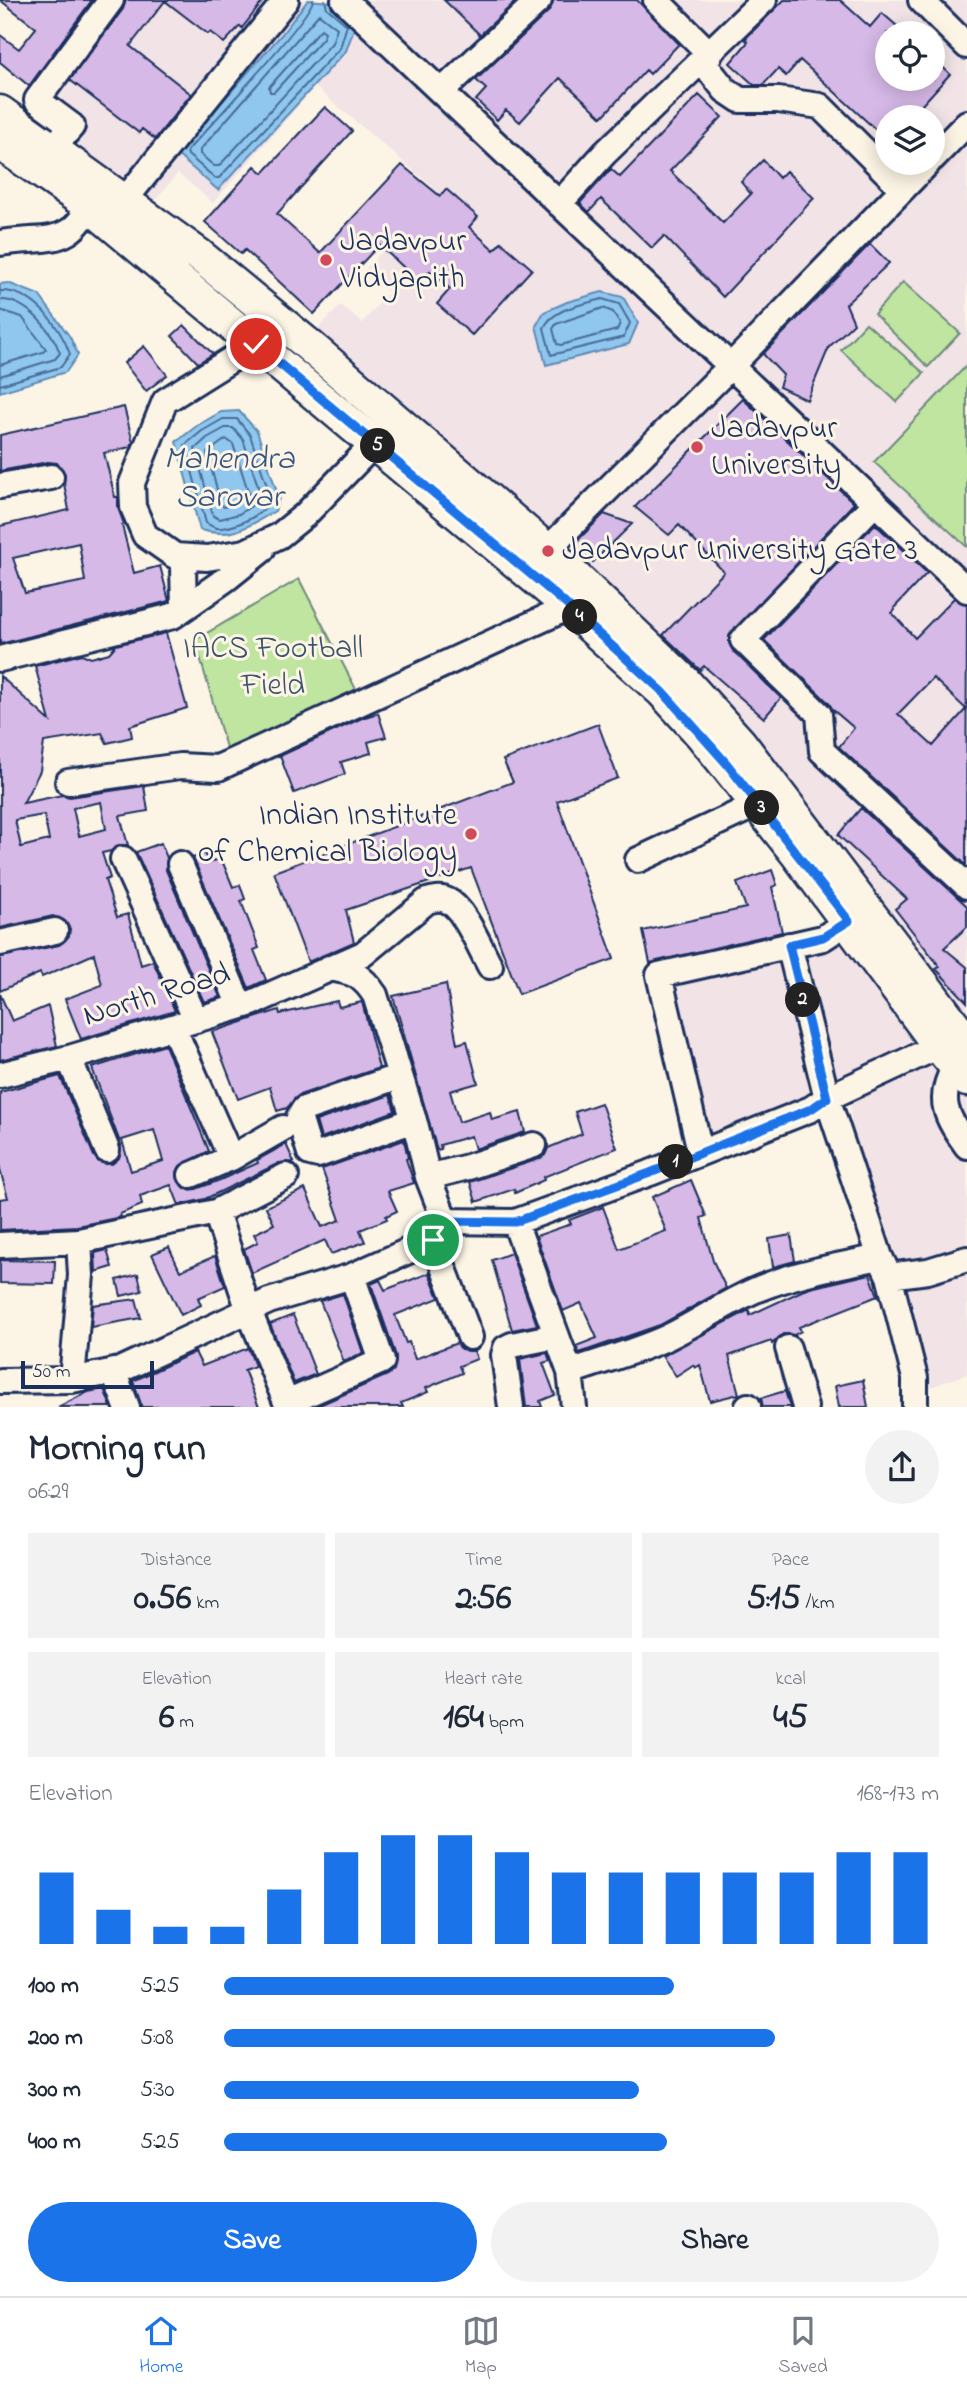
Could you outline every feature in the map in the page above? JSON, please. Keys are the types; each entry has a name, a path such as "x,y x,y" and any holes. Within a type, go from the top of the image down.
{"main road":[{"path":"0,113 51,150 104,197 256,344 375,443 537,561 598,601 684,681 740,743 768,797 849,921 957,1052"},
{"path":"0,143 104,197 199,255 305,342 537,561 569,607 648,690 701,734 768,797 957,1052"}],"street":[{"path":"51,150 72,126 37,100 111,0"},
{"path":"0,243 42,240 64,234 79,225 286,0"},
{"path":"344,0 967,590"},
{"path":"441,92 539,0"},
{"path":"656,0 706,57 725,90 740,100 778,100 820,106 903,189"},
{"path":"559,204 605,153 764,0"},
{"path":"921,0 967,46"},
{"path":"945,146 967,123"},
{"path":"537,561 916,175"},
{"path":"256,344 165,401 132,483 133,507 145,535 175,556 207,558 245,552 279,536"},
{"path":"0,659 173,616 226,579 305,515 375,443"},
{"path":"0,486 51,477"},
{"path":"875,503 743,640 819,714 822,751 967,886"},
{"path":"184,608 183,567 192,557"},
{"path":"68,782 180,766 218,768 569,607"},
{"path":"638,860 768,797"},
{"path":"123,859 231,1158"},
{"path":"180,864 240,1006"},
{"name":"North Road","path":"0,1075 69,1058 240,1006 363,954 427,901 440,898 450,901 458,909 490,966"},
{"path":"700,1151 659,975 823,937 849,921"},
{"path":"0,943 55,931"},
{"path":"789,945 823,1105 885,1266 915,1378 915,1407"},
{"path":"329,968 352,972 365,981 375,995 414,1120 439,1231 470,1337"},
{"path":"0,1381 72,1381 113,1371 270,1301 352,1276 439,1231 515,1222 650,1173 700,1151 957,1052"},
{"path":"957,1052 945,1089 946,1113 967,1146"},
{"path":"69,1058 107,1150"},
{"path":"400,1076 304,1109 299,1117 310,1153 318,1155 414,1120"},
{"path":"191,1175 231,1158 283,1129"},
{"path":"428,1177 534,1145"},
{"path":"0,1245 79,1241 216,1212 286,1176"},
{"path":"216,1212 249,1311 287,1405 382,1361 352,1276"},
{"path":"515,1222 569,1372 574,1407"},
{"path":"72,1381 81,1275 79,1241"},
{"path":"569,1372 662,1339 704,1319 738,1297 772,1283 817,1270 885,1266 928,1271 967,1259"},
{"path":"511,1407 504,1356 506,1348 556,1336"},
{"path":"788,1348 805,1407"},
{"path":"113,1371 127,1407"}],"shaded area":[{"name":"Jadavpur University","path":"117,0 967,0 967,1043 824,859 305,342 341,305 362,323 389,292 364,271 382,251 378,246 433,187 315,87 213,203 178,173 143,215 16,124"},
{"path":"858,924 945,1037 704,1145 664,979"},
{"path":"952,1044 967,1060 967,1374 922,1390 854,1143 849,1095"}],"green space":[{"path":"903,282 960,333 928,367 874,314"},
{"path":"866,323 924,373 897,402 841,350"},
{"path":"967,365 967,547 874,462"},
{"name":"IACS Football Field","path":"299,579 361,699 229,758 195,640"}],"water":[{"path":"308,0 332,2 356,23 346,51 218,190 176,154 281,35"},
{"path":"8,283 39,295 70,337 78,355 66,372 0,392 0,284"},
{"path":"602,292 623,297 638,323 629,344 546,365 536,326 544,312"},
{"name":"Mahendra Sarovar","path":"239,411 257,431 279,498 275,511 240,530 222,533 200,530 176,442 221,412"}],"building":[{"path":"0,0 92,0 29,86 0,62 0,35 19,49 36,28"},
{"path":"126,0 264,0 242,28 240,26 224,43 165,1 130,46 191,94 155,139 142,129 139,133 70,80 123,9"},
{"path":"444,0 517,0 480,35"},
{"path":"553,0 637,0 679,44 650,74 646,70 602,117 560,78 520,122 506,110 497,120 476,100 486,89 476,80 549,11"},
{"path":"784,0 840,0 870,27 875,21 875,91 935,91 922,105 875,105 875,129 800,60 786,76 778,69 763,85 754,85 730,63 748,42 745,39"},
{"path":"882,13 891,21 875,21"},
{"path":"699,95 722,117 670,171 723,223 751,194 741,182 763,160 779,178 786,171 814,198 723,297 664,236 652,248 601,199 589,212 580,203 611,169 620,177"},
{"path":"325,107 352,131 277,214 320,253 402,165 440,196 446,189 478,217 469,227 494,250 501,242 532,269 472,335 437,304 450,289 430,271 420,282 379,245 314,314 245,250 241,254 205,222 255,166 263,173"},
{"path":"870,244 889,263 846,304 854,323 829,347 807,400 779,387 783,375 763,354"},
{"path":"184,325 213,354 198,363 172,336"},
{"path":"144,346 167,375 146,391 124,363"},
{"path":"743,399 854,503 729,636 733,651 781,698 764,718 704,666 700,670 663,635 724,572 679,525 669,535 635,507"},
{"path":"124,407 133,442 130,447 104,453 115,497 118,497 118,508 134,573 160,566 169,601 0,644 0,526 69,510 65,474 57,463 48,462 0,471 0,435","holes":["79,543 85,581 25,593 13,558"]},
{"path":"604,514 632,524 593,562 574,544"},
{"path":"875,524 927,573 892,613 915,638 954,598 967,604 966,865 839,747 854,728 764,640","holes":["933,678 966,709 933,746 898,714"]},
{"path":"166,633 187,708 130,726 132,737 107,743 102,733 44,742 40,771 23,803 62,795 70,797 144,786 148,811 120,816 128,845 118,845 111,851 102,853 110,878 105,880 117,917 128,914 141,965 153,961 175,1011 81,1039 65,999 102,985 94,954 42,977 40,973 0,991 0,957 59,945 69,936 70,929 65,921 53,916 0,928 0,676 50,721 35,666 82,654 91,658 109,653 116,645","holes":["101,802 106,829 79,836 73,808","44,815 49,840 21,847 15,820"]},
{"path":"378,713 386,737 368,742 371,753 341,762 345,774 294,793 280,756"},
{"name":"Indian Institute of Chemical Biology","path":"598,724 618,778 557,801 614,959 519,994 471,868 346,910 354,942 308,962 274,872 513,782 503,760"},
{"path":"861,808 967,906 967,927 944,948 967,967 967,1002 936,969 940,967 895,909 907,899 838,835"},
{"path":"161,843 167,858 166,870 220,997 204,1002 136,852"},
{"path":"205,853 209,863 221,858 233,887 240,885 245,899 241,901 259,948 254,950 266,980 249,988 193,858"},
{"path":"772,870 777,885 772,887 782,932 650,963 643,931 746,908 737,883"},
{"path":"446,984 457,1044 467,1041 478,1083 450,1091 459,1122 490,1112 492,1120 520,1112 525,1132 475,1149 471,1136 440,1145 441,1149 437,1150 393,996"},
{"path":"0,994 12,1021 48,1006 57,1046 0,1060"},
{"path":"337,1001 339,1007 362,1002 379,1068 299,1095 287,1108 277,1111 270,1087 238,1099 212,1032 279,1010 280,1014"},
{"path":"165,1045 209,1151 180,1166 176,1174 182,1186 189,1190 258,1163 257,1160 286,1144 294,1162 279,1163 205,1199 179,1205 171,1185 140,1196 142,1205 120,1214 121,1217 77,1226 0,1230 0,1199 8,1198 0,1170 0,1092 60,1076 94,1156 99,1162 112,1164 119,1158 121,1145 92,1068","holes":["154,1130 163,1161 131,1171 122,1140"]},
{"path":"390,1095 395,1111 321,1138 316,1121"},
{"path":"601,1103 617,1148 543,1177 544,1180 515,1193 514,1189 476,1202 470,1182 539,1159 545,1155 548,1148 582,1134 575,1112"},
{"path":"404,1140 406,1159 414,1183 388,1191 397,1211 386,1216 387,1219 360,1230 365,1242 331,1254 325,1240 252,1273 244,1249 258,1242 254,1234 274,1224 266,1207 305,1189 322,1227 340,1220 322,1169"},
{"path":"691,1180 706,1216 701,1218 713,1261 726,1288 660,1325 579,1353 576,1346 597,1338 581,1303 563,1311 536,1236 571,1224 569,1220 603,1207 619,1249 666,1231 652,1197"},
{"path":"791,1235 795,1261 773,1267 769,1239"},
{"path":"169,1247 180,1271 215,1256 225,1286 198,1298 201,1305 181,1315 152,1254"},
{"path":"107,1250 112,1267 96,1272 95,1253"},
{"path":"511,1253 537,1325 512,1330 492,1260"},
{"path":"0,1260 55,1261 54,1284 0,1283"},
{"path":"429,1273 439,1298 395,1315 406,1343 409,1342 415,1359 457,1343 461,1349 474,1351 477,1359 459,1366 462,1373 426,1388 428,1392 401,1403 403,1407 315,1407 394,1370 396,1356 371,1284 380,1280 385,1290"},
{"path":"138,1274 142,1291 121,1296 117,1280"},
{"path":"870,1274 878,1296 799,1327 801,1331 794,1335 783,1334 772,1344 771,1341 729,1356 739,1394 710,1401 700,1365 695,1368 693,1365 676,1376 662,1356 749,1310 750,1315 806,1289"},
{"path":"343,1294 363,1353 344,1362 320,1301"},
{"path":"136,1299 141,1318 91,1327 93,1305"},
{"path":"293,1315 316,1374 294,1383 270,1324"},
{"path":"248,1348 255,1366 244,1370 259,1407 142,1407 133,1381 195,1352 202,1366"},
{"path":"547,1353 550,1361 543,1363 555,1395 540,1401 542,1407 526,1407 520,1359"},
{"path":"863,1380 868,1407 839,1407 835,1386"},
{"path":"104,1389 111,1407 58,1407 88,1392"},
{"path":"785,1391 790,1407 763,1407 761,1398"}],"place":[{"name":"Jadavpur Vidyapith","path":"326,260"},
{"name":"Jadavpur University","path":"697,447"},
{"name":"Jadavpur University Gate 3","path":"548,551"},
{"name":"Indian Institute of Chemical Biology","path":"471,834"}],"route":[{"path":"256,344 559,598 662,691 727,764 849,921 823,937 789,945 827,1098 811,1109 650,1173 515,1222 445,1221 433,1240"}]}
